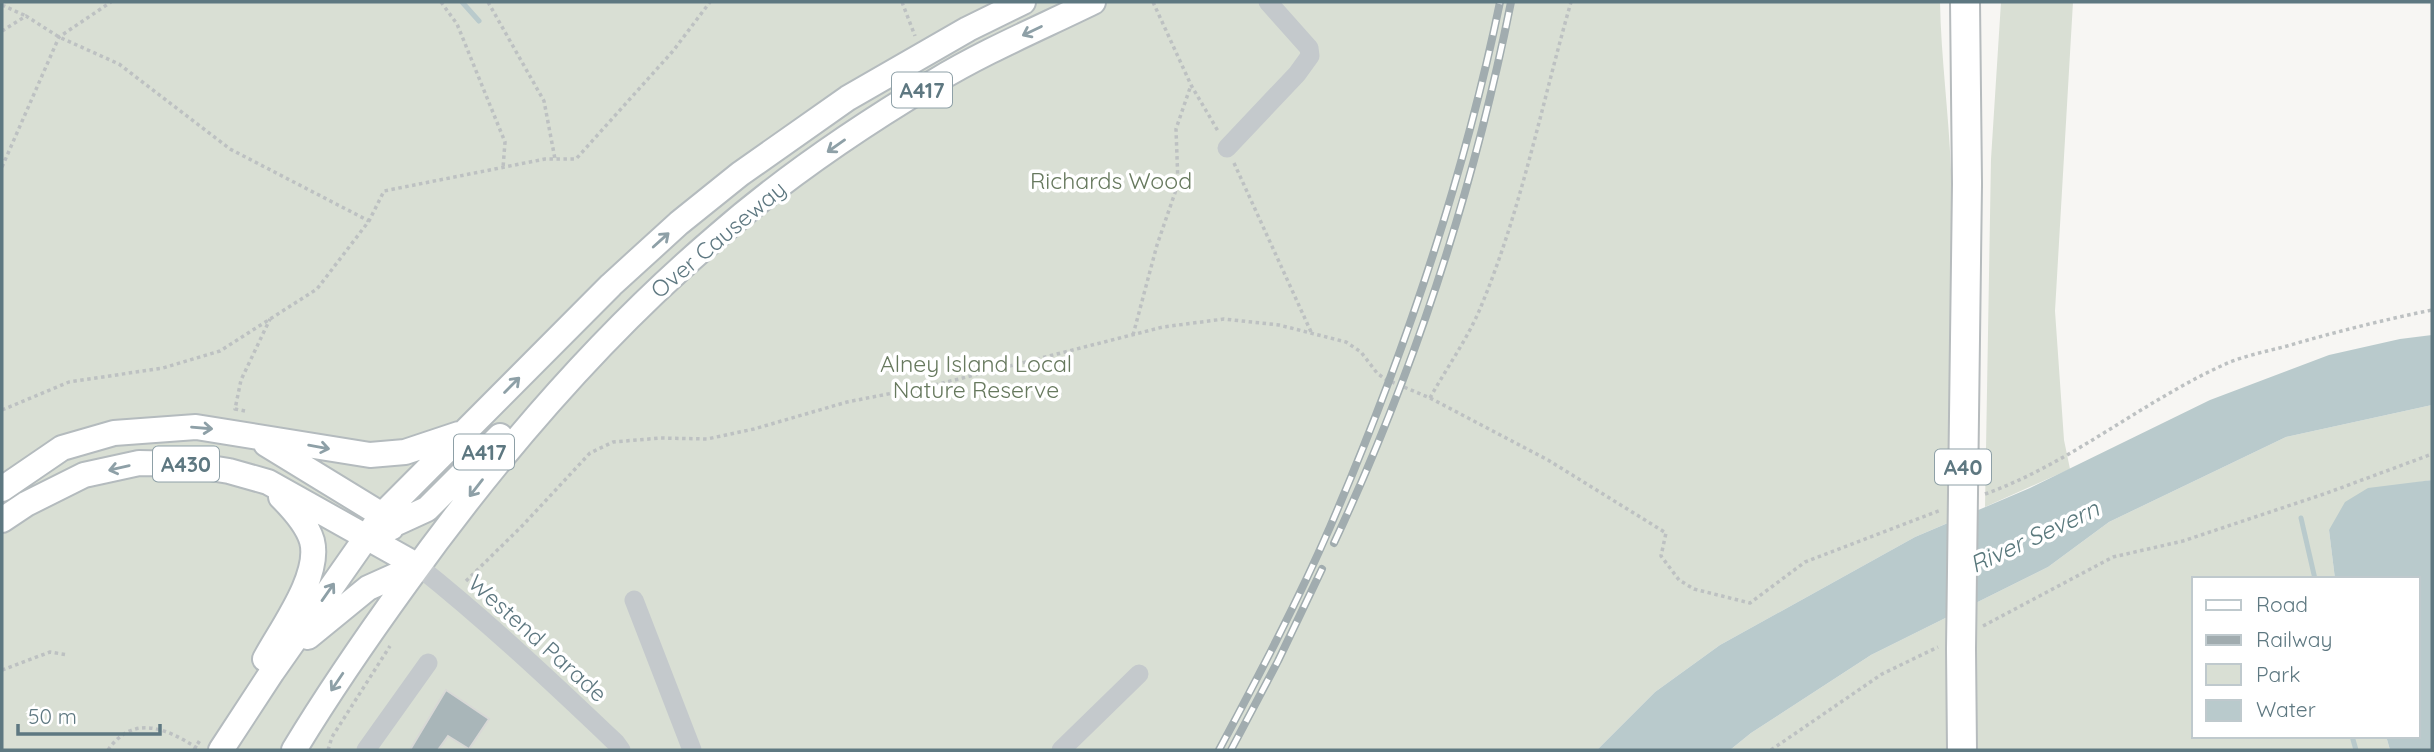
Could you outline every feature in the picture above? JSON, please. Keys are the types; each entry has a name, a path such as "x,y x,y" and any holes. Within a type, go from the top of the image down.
{"highway":[{"name":"A40","path":"1962,750 1967,8"}],"main road":[{"name":"Over Causeway","path":"365,538 386,521 463,433 611,285 679,223 740,174 848,98 922,54 1023,2"},
{"name":"Over Causeway","path":"418,566 496,462 594,352 635,309 715,237 839,143 936,81 1093,2"},
{"path":"922,54 936,81"},
{"name":"A417","path":"386,521 427,509 562,374 594,352"},
{"name":"A430","path":"252,424 386,521 418,566"},
{"name":"A430","path":"2,489 62,448 114,433 252,424 370,455 405,452 463,433"},
{"name":"A430","path":"2,520 26,504 85,475 139,463 186,464 229,471 268,482 365,538"},
{"path":"251,703 254,680 303,594 312,555 312,542 303,524 293,508 268,482"},
{"path":"365,538 418,566"},
{"name":"A417","path":"221,750 365,538"},
{"name":"A417","path":"272,672 318,628 368,588 418,566"},
{"name":"A417","path":"294,750 358,649 418,566"}],"street":[{"path":"1227,148 1297,74 1310,56 1309,48 1268,2"},
{"name":"Westend Parade","path":"418,566 452,593 569,699 621,750"},
{"path":"634,600 692,750"},
{"path":"366,750 428,663"},
{"path":"1061,750 1139,674"}],"path":[{"path":"2,167 59,37 111,2"},
{"path":"441,2 457,24 505,142 503,168"},
{"path":"488,2 544,101 555,159"},
{"path":"2,410 69,382 163,368 220,351 317,289 369,220 384,191 545,159 576,159 673,51 710,2"},
{"path":"902,2 922,54"},
{"path":"1153,2 1191,85 1227,148 1312,334"},
{"path":"1430,398 1481,308 1505,243 1571,2"},
{"path":"2,5 26,16 59,37 119,64 230,149 369,220"},
{"path":"2,31 26,16"},
{"path":"1133,335 1157,245 1178,184 1176,129 1191,85"},
{"path":"1979,496 2004,487 2063,456 2168,393 2232,361 2344,329 2432,310"},
{"path":"252,424 235,409 241,380 271,317"},
{"path":"452,593 480,569 590,453 613,442 661,438 707,439 754,429 847,402 939,384 1163,327 1224,319 1279,325 1346,342 1361,352 1385,379 1430,398 1548,460 1666,533 1661,556 1679,580 1695,589 1750,603 1805,562 1942,509"},
{"path":"1972,631 2113,557 2183,541 2327,493 2432,454"},
{"path":"328,750 332,737 394,639"},
{"path":"1771,750 1881,674 1938,647"},
{"path":"2,670 50,652 68,654"},
{"path":"108,750 117,737 152,726 181,738 199,750"}],"green space":[{"name":"Alney Island Local Nature Reserve","path":"2,2 1940,2 1951,171 1950,522 1915,537 1720,645 1655,692 1597,750 2,750"},
{"path":"2001,2 2073,2 2055,311 2064,440 2070,469 1985,507 1991,159"},
{"path":"2432,405 2432,480 2407,484 2329,530 2335,577 2192,577 2192,738 2387,738 2390,750 1730,750 1751,733 1871,655 2048,567 2109,522 2286,437"}],"water":[{"name":"River Severn","path":"2432,335 2432,405 2286,437 2109,522 2048,567 1871,655 1751,733 1730,750 1597,750 1655,692 1720,645 1915,537 2030,488 2210,400 2329,355 2400,339"},
{"path":"2432,480 2432,750 2390,750 2387,738 2420,738 2420,577 2335,577 2329,530 2345,502 2368,488"}],"building":[{"path":"446,690 489,719 469,749 448,736 438,750 410,750"}],"waterway":[{"path":"462,2 479,21"},
{"path":"2301,518 2315,577"},
{"path":"2353,738 2356,750"}],"railway":[{"path":"1219,750 1277,640 1317,555 1382,399 1449,203 1500,2"},
{"path":"1334,543 1390,412 1439,278 1479,141 1511,2"},
{"path":"1231,750 1322,569"}],"park label":[{"name":"Richards Wood","path":"1111,180"}]}
